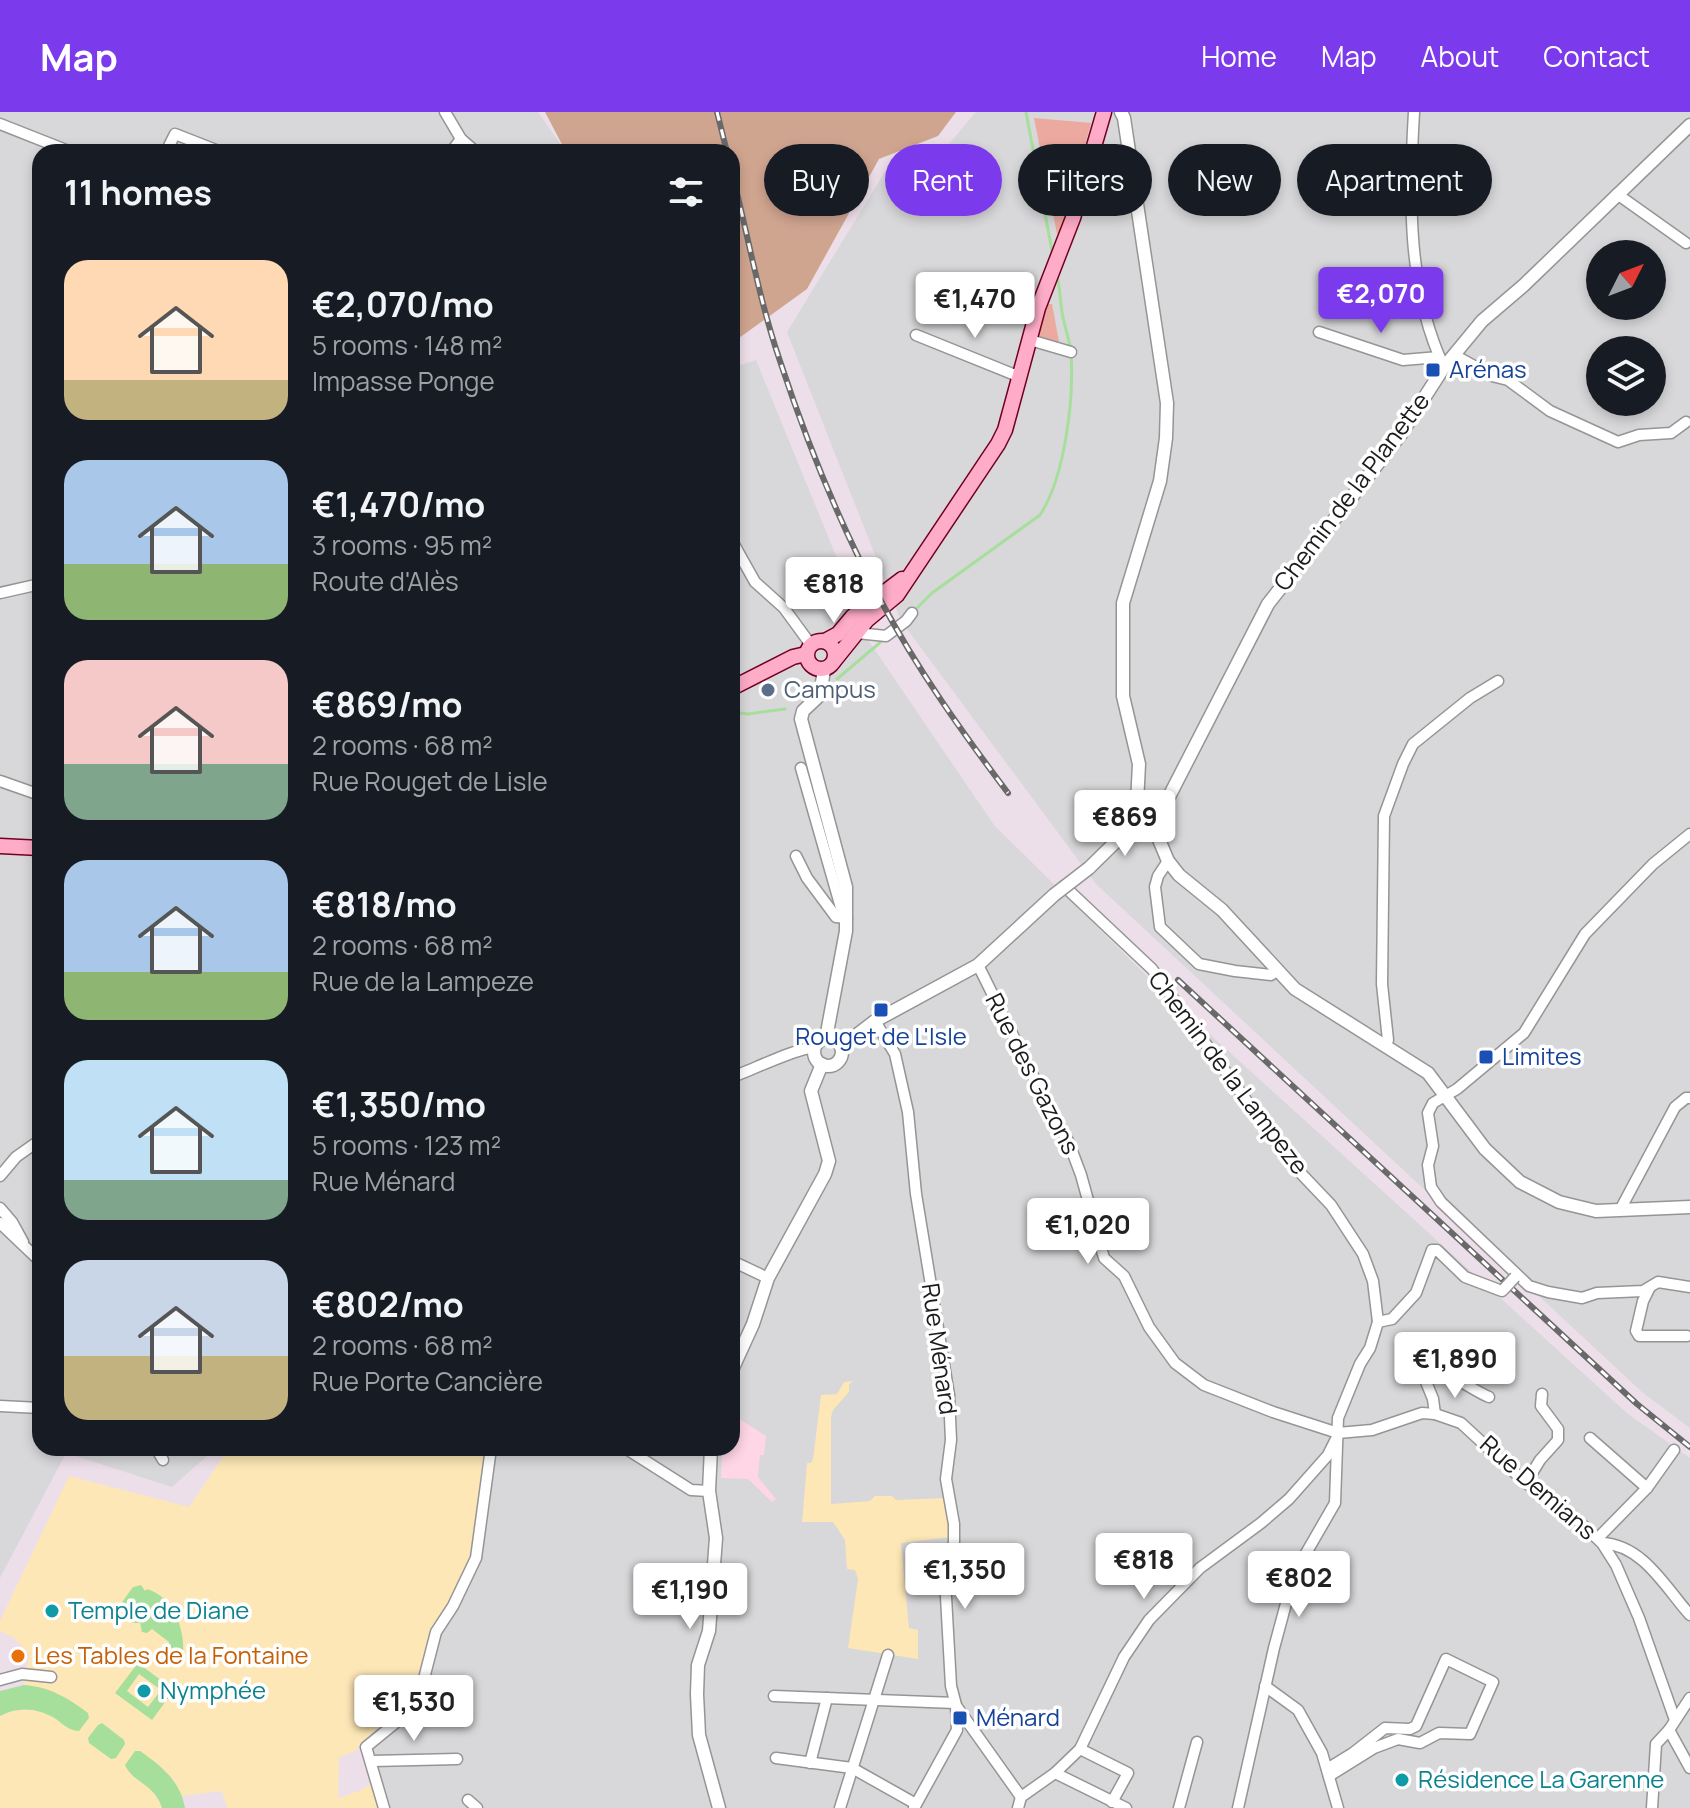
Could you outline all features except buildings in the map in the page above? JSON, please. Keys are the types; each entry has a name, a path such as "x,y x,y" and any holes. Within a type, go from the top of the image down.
{"main road":[{"path":"814,647 811,666 829,665 877,612 890,603 993,454 1005,430 1047,283 1073,218 1104,112"},
{"path":"740,684 838,634 853,616 915,569"},
{"path":"814,647 833,647 829,665"},
{"path":"0,846 32,848"}],"street":[{"path":"445,112 467,144"},
{"path":"841,1047 875,1021 978,965 1059,891 1089,868 1136,822 1139,764 1123,696 1123,603 1160,481 1167,403 1121,112"},
{"path":"1319,332 1403,360 1441,362 1415,276 1410,184 1414,112"},
{"path":"0,124 51,144"},
{"name":"Chemin de la Planette","path":"1152,823 1157,820 1268,604 1401,434 1441,362 1454,355 1482,321 1524,285 1690,125"},
{"path":"170,144 175,134 201,144"},
{"path":"457,144 461,139"},
{"path":"1617,194 1686,243"},
{"path":"916,335 1020,377"},
{"path":"1030,340 1071,352"},
{"path":"1454,355 1492,376 1508,380 1550,411 1618,442 1639,435 1671,433 1686,422"},
{"path":"740,555 755,582 784,608 814,647"},
{"path":"0,593 32,586"},
{"path":"857,633 886,636 912,613"},
{"path":"826,1038 847,925 846,887 801,725 803,711 820,695 829,665"},
{"path":"1386,1046 1382,984 1384,816 1413,744 1470,698 1498,681"},
{"path":"801,768 847,925"},
{"path":"0,781 32,792"},
{"path":"1136,822 1152,823 1168,861 1179,875 1222,910 1295,989 1428,1073 1485,1149 1520,1182 1559,1202 1596,1211 1690,1207"},
{"path":"1690,834 1653,864 1585,934 1524,1033 1433,1103 1428,1113 1433,1146 1428,1165 1431,1187 1441,1202 1529,1286 1582,1298 1654,1285 1690,1287"},
{"path":"796,856 807,878 836,917 847,925"},
{"path":"1168,861 1155,887 1160,927 1199,964 1271,975 1277,970"},
{"name":"Chemin de la Lampeze","path":"1059,891 1152,969 1292,1164 1331,1205 1363,1254 1373,1281 1378,1322"},
{"name":"Rue des Gazons","path":"978,965 1069,1143 1104,1258 1124,1276 1149,1327 1175,1363 1204,1385 1338,1433"},
{"name":"Rue Ménard","path":"875,1021 895,1054 908,1112 916,1194 949,1395 951,1440 946,1479 954,1542 945,1579 951,1686 957,1730"},
{"path":"826,1038 835,1040 841,1047 837,1062 822,1064 816,1059 814,1048 818,1041 826,1038"},
{"path":"740,1074 799,1048 814,1048"},
{"path":"740,1352 768,1278 825,1174 829,1161 811,1091 822,1064"},
{"path":"1620,1210 1675,1107 1690,1098"},
{"path":"0,1176 16,1157 32,1146"},
{"path":"0,1208 26,1247"},
{"path":"0,1223 32,1253"},
{"path":"1238,1808 1294,1574 1335,1503 1338,1418 1360,1364 1370,1348 1378,1322 1392,1319 1416,1293 1432,1250 1437,1250 1465,1277 1502,1291 1516,1276"},
{"path":"740,1265 768,1278"},
{"path":"1654,1285 1643,1301 1636,1331 1639,1336 1687,1336"},
{"path":"1338,1433 1372,1430 1422,1413 1435,1414 1433,1399 1422,1372 1429,1366 1489,1397"},
{"path":"1526,1483 1540,1460 1558,1440 1558,1429 1541,1406 1542,1394"},
{"path":"0,1406 32,1408"},
{"name":"Rue Demians","path":"1435,1414 1461,1423 1526,1483 1600,1540 1616,1565 1639,1618 1672,1725 1690,1768"},
{"path":"774,1696 955,1704 1020,1802 1080,1749 1124,1657 1149,1620 1200,1568 1289,1499 1328,1455 1338,1433"},
{"path":"1590,1438 1647,1488"},
{"path":"1674,1450 1647,1488 1600,1540 1630,1549 1650,1567 1690,1615"},
{"path":"161,1456 163,1460"},
{"path":"384,1808 367,1750 368,1744 410,1711 420,1694 436,1632 453,1606 476,1558 490,1456"},
{"path":"638,1456 691,1490 709,1491"},
{"path":"711,1456 709,1491 716,1538 709,1631 698,1665 697,1694 699,1735 719,1808"},
{"path":"840,1808 888,1655"},
{"path":"1446,1659 1493,1682 1470,1734 1439,1733 1420,1743 1398,1739 1328,1772 1385,1728 1410,1729 1416,1726 1446,1659"},
{"path":"0,1680 22,1674 51,1677"},
{"path":"1265,1686 1298,1710 1322,1753 1338,1808"},
{"path":"810,1763 827,1698"},
{"path":"1652,1808 1656,1744 1690,1698"},
{"path":"776,1758 852,1768 915,1806 957,1730 969,1721"},
{"path":"1179,1808 1197,1742"},
{"path":"1080,1749 1128,1773 1112,1802"},
{"path":"372,1761 457,1759"},
{"path":"1055,1773 1126,1808"}],"shaded area":[{"path":"0,112 538,112 560,144 32,144 32,1456 64,1456 0,1578"},
{"path":"545,112 956,112 938,136 917,144 885,144 885,157 879,159 869,177 869,144 764,144 764,216 847,216 807,289 740,337 740,144 562,144"},
{"path":"976,112 1690,112 1690,1428 1642,1392 1096,884 901,621 787,332 858,216 869,216 869,198 885,172 885,216 1002,216 1002,144 949,144"},
{"path":"1034,118 1091,123 1085,144 1039,144"},
{"path":"1053,216 1066,216 1062,230 1057,234"},
{"path":"1048,304 1052,304 1060,347 1038,336 1037,329"},
{"path":"756,360 854,600 866,637 994,825 1159,988 1628,1414 1690,1458 1690,1808 388,1808 368,1747 412,1713 490,1456 740,1456 740,365"},
{"path":"853,1381 831,1417 831,1504 870,1501 875,1496 892,1496 896,1500 947,1498 951,1537 901,1543 909,1628 918,1630 918,1659 848,1648 858,1579 855,1570 847,1569 845,1540 833,1522 802,1522 807,1463 813,1459 821,1395 837,1394 844,1382"},
{"path":"740,1419 766,1436 758,1477 776,1499 772,1502 748,1479 721,1478 722,1456 740,1456"},
{"path":"75,1456 207,1456 172,1487"},
{"path":"224,1456 487,1456 470,1564 453,1598 418,1692 411,1704 381,1730 378,1728 356,1751 339,1757 338,1798 376,1781 379,1808 227,1808 222,1791 182,1796 175,1782 126,1770 152,1788 162,1808 0,1808 0,1716 28,1710 55,1718 33,1686 24,1685 29,1654 14,1638 0,1631 0,1621 69,1476 189,1507"},
{"path":"141,1585 145,1591 156,1593 171,1607 183,1639 182,1661 167,1658 169,1642 152,1629 142,1632 140,1623 131,1623 131,1613 120,1605 133,1587"},
{"path":"138,1663 174,1690 152,1720 115,1693","holes":["139,1674 161,1690 148,1707 127,1691"]},
{"path":"24,1685 58,1694 88,1713 89,1718 79,1731 35,1711 14,1711 0,1716 0,1691"},
{"path":"102,1723 124,1740 125,1744 116,1758 111,1759 89,1743 88,1738"},
{"path":"135,1751 140,1751 168,1775 179,1789 185,1808 162,1808 154,1794 133,1776 125,1765"}],"waterway":[{"path":"1026,112 1053,256"},
{"path":"914,611 932,593 1040,515 1049,499 1066,437 1072,372 1057,275"},
{"path":"837,679 883,640"},
{"path":"740,713 785,709"},
{"path":"4,777 25,785"}],"railway":[{"path":"717,112 725,144"},
{"path":"740,207 773,338 801,422 838,513 866,572 925,676 1008,793"},
{"path":"1178,980 1637,1404 1690,1447"}],"place":[{"name":"Arénas","path":"1433,370"},
{"name":"Campus","path":"768,690"},
{"name":"Rouget de L'Isle","path":"881,1010"},
{"name":"Limites","path":"1486,1057"},
{"name":"Temple de Diane","path":"52,1611"},
{"name":"Les Tables de la Fontaine","path":"18,1656"},
{"name":"Nymphée","path":"144,1691"},
{"name":"Ménard","path":"960,1718"},
{"name":"Résidence La Garenne","path":"1402,1780"}]}
